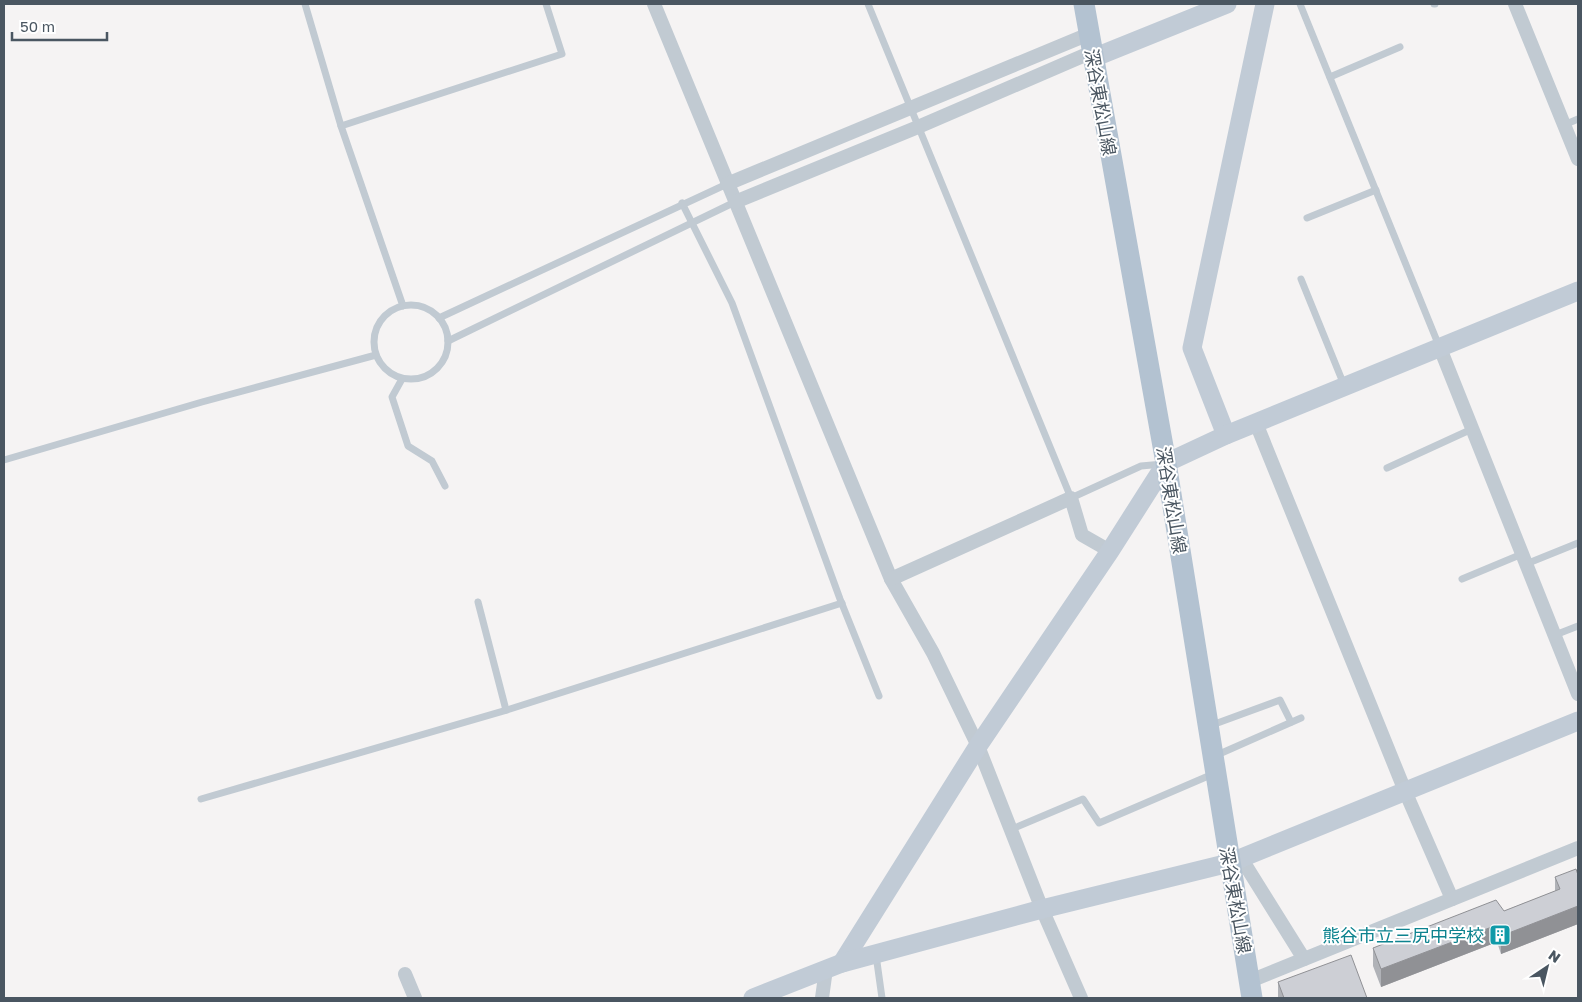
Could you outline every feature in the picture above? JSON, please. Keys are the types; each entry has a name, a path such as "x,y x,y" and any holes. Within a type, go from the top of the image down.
{"main road":[{"name":"深谷東松山線","path":"1084,4 1166,463 1214,765 1235,860 1251,990"}],"street":[{"path":"654,4 891,579 933,653 978,746 1042,909 1081,998"},
{"path":"727,184 910,108 1226,4"},
{"path":"1226,435 1192,348 1265,4"},
{"path":"1515,4 1578,159"},
{"path":"735,202 918,127 1091,48"},
{"path":"822,998 834,966 978,746 1110,551 1166,463 1226,435 1578,291"},
{"path":"1440,348 1578,694"},
{"path":"1256,423 1405,792 1452,899"},
{"path":"891,579 1071,498 1082,534 1110,551"},
{"path":"753,998 834,966 1042,909 1235,860 1578,722"},
{"path":"1251,990 1304,959 1578,848"},
{"path":"1235,860 1304,959"},
{"path":"405,974 415,998"}],"lane":[{"path":"305,4 341,126 403,306"},
{"path":"341,126 562,54 546,4"},
{"path":"868,4 1071,498 1141,466 1166,463"},
{"path":"1300,4 1440,348"},
{"path":"1330,77 1400,47"},
{"path":"1564,125 1578,119"},
{"path":"439,318 727,184"},
{"path":"1307,218 1376,190"},
{"path":"448,341 735,202"},
{"path":"682,204 732,303 842,603 879,696"},
{"path":"1301,279 1345,387"},
{"path":"403,306 423,307 439,318 446,329 448,341 443,363 425,377 402,379 382,366 376,355 374,343 378,325 391,311 403,306"},
{"path":"4,460 202,402 376,355"},
{"path":"402,379 392,397 408,446 432,461 445,486"},
{"path":"1387,468 1472,429"},
{"path":"1462,578 1578,543"},
{"path":"478,602 506,710"},
{"path":"201,799 506,710 842,603"},
{"path":"1555,635 1578,626"},
{"path":"1208,727 1280,700 1291,722"},
{"path":"1012,829 1083,799 1098,823 1214,765 1301,718"},
{"path":"876,954 882,998"}],"building":[{"path":"1576,869 1578,875 1578,906 1501,936 1497,925 1381,969 1373,948 1496,900 1504,911 1560,889 1555,877"},
{"path":"1351,955 1367,998 1284,998 1278,982"}],"place":[{"name":"熊谷市立三尻中学校","path":"1500,935"}]}
